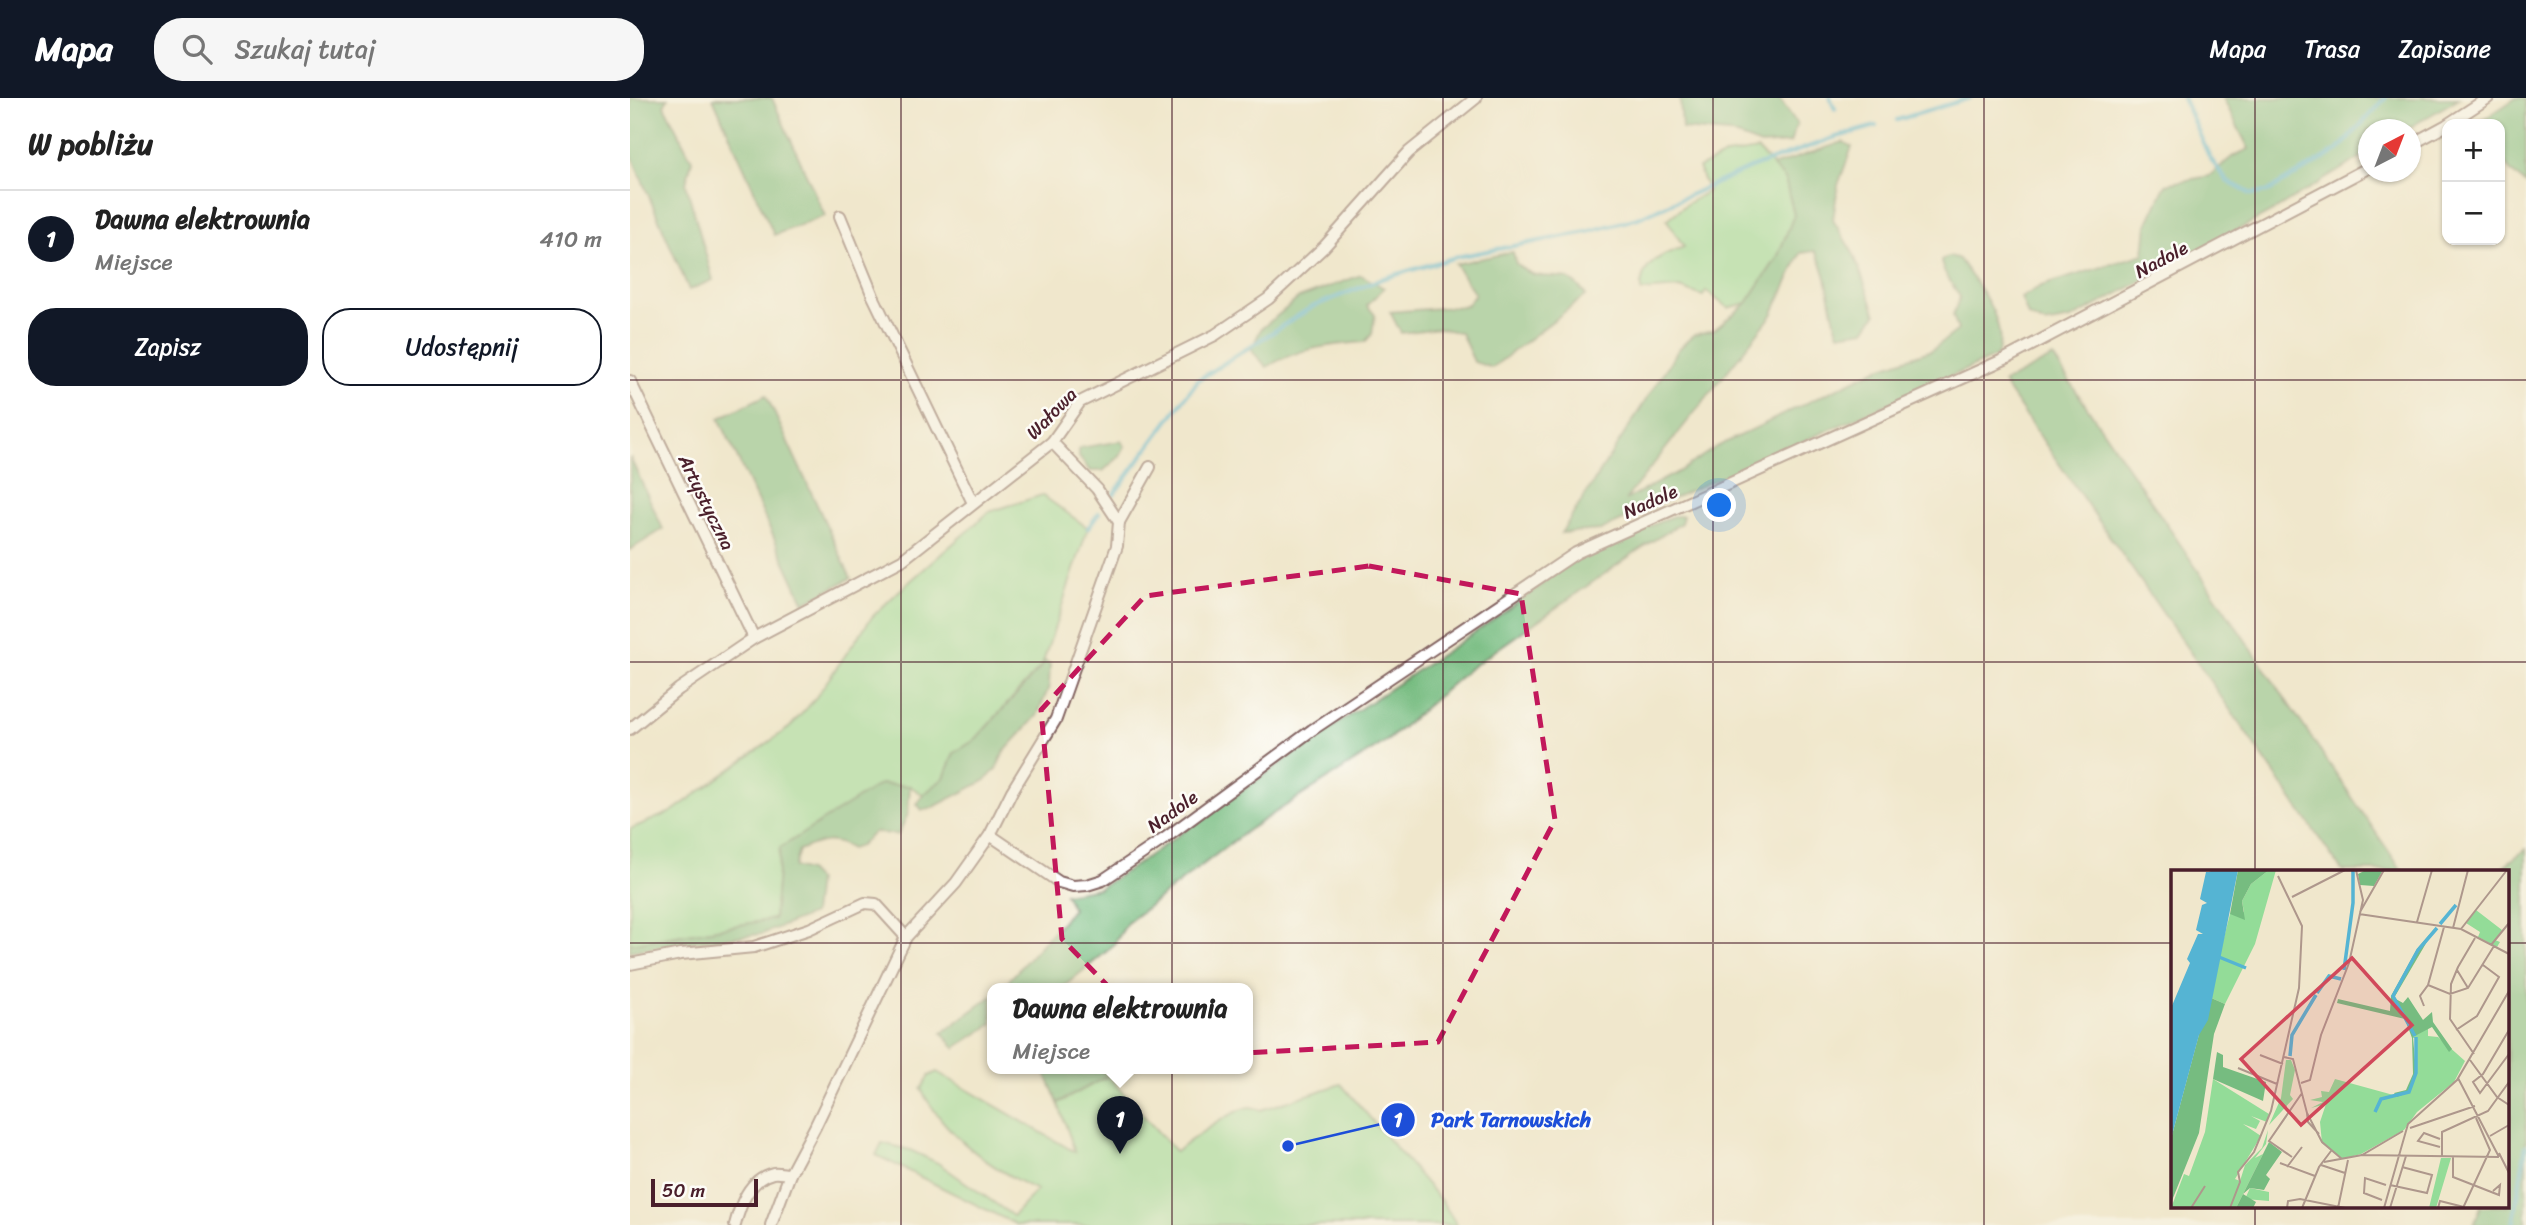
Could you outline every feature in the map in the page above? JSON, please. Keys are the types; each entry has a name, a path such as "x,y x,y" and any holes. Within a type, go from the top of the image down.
{"street":[{"name":"Wałowa","path":"630,729 680,689 754,638 902,560 1052,442 1080,402 1215,335 1268,299 1324,247 1409,152 1476,98"},
{"path":"2456,119 2488,98"},
{"path":"2421,139 2442,127"},
{"name":"Nadole","path":"990,835 1059,882 1073,886 1103,880 1164,839 1312,730 1576,553 2005,359 2358,173"},
{"path":"840,216 873,296 973,503"},
{"name":"Artystyczna","path":"630,381 754,638"},
{"path":"1052,442 1097,489 1119,522"},
{"path":"771,1225 790,1174 816,1127 906,937 956,883 990,835 1012,791 1056,719 1117,546 1119,522 1150,467"},
{"path":"630,964 653,957 754,947 809,929 865,903 876,904 906,937"},
{"path":"735,1225 740,1203 754,1185 773,1173 790,1174"}],"highlighted area":[{"path":"1369,566 1521,594 1555,820 1438,1042 1177,1057 1062,939 1041,710 1145,596"}],"green space":[{"path":"630,98 668,98 664,105 692,160 686,184 713,280 689,290 630,152"},
{"path":"713,98 772,98 825,216 774,235"},
{"path":"1680,98 1779,98 1797,124 1790,143 1761,145 1729,133 1682,129"},
{"path":"2223,98 2459,98 2421,121 2358,119 2358,159 2273,211 2071,319 2045,324 2028,316 2021,298 2041,286 2144,254 2147,225 2166,184 2209,176 2233,156 2249,149"},
{"path":"2516,98 2526,98 2526,184 2505,163 2505,119 2484,119"},
{"path":"1843,142 1852,147 1838,185 1833,220 1854,255 1876,314 1865,330 1839,334 1820,261 1815,251 1801,253 1772,315 1625,500 1680,471 1716,447 1879,368 1932,350 1958,330 1953,315 1960,297 1941,261 1948,257 1959,259 1990,305 1999,330 1997,356 1601,530 1561,533 1678,350 1693,335 1714,330 1747,303 1777,258 1794,215 1785,179 1772,166"},
{"path":"1758,150 1785,179 1794,215 1777,258 1747,303 1728,308 1706,291 1703,296 1680,288 1641,291 1648,267 1660,257 1684,247 1667,220 1708,191 1698,168 1726,155"},
{"path":"1513,252 1516,264 1528,272 1568,279 1586,295 1492,368 1474,362 1461,333 1440,328 1401,333 1390,312 1466,306 1475,294 1455,264"},
{"path":"1361,275 1384,288 1367,305 1375,315 1372,334 1365,342 1302,352 1267,367 1251,350 1261,329 1299,298"},
{"path":"2053,357 2401,870 2341,870 2003,383"},
{"path":"766,395 851,578 804,603 719,418"},
{"path":"1121,441 1125,446 1119,457 1103,471 1090,471 1079,457 1079,448"},
{"path":"630,457 663,529 630,550"},
{"path":"1042,495 1088,528 1042,665 975,740 954,753 944,778 923,795 910,786 780,848 774,919 630,944 630,829 671,812 790,727 814,700 872,617 899,591 989,512"},
{"path":"1673,516 1683,516 1681,523 1469,669 1388,740 1248,830 1127,923 1113,946 1068,983 1006,983 1073,909 1065,894 1099,888 1136,865 1580,557"},
{"path":"1044,660 1050,664 1049,687 1037,716 1004,752 996,769 986,780 930,809 922,810 917,804 923,795 944,778 954,753 975,740 1042,666"},
{"path":"880,784 910,786 908,814 898,835 874,832 860,846 851,849 838,843 826,842 799,850 794,867 808,871 817,880 813,914 762,934 630,951 630,944 774,919 780,848"},
{"path":"2526,849 2526,1225 2474,1225 2480,1208 2508,1208 2508,1125 2511,1115 2508,1110 2508,870 2498,870"},
{"path":"987,1000 987,1027 955,1048 942,1033"},
{"path":"937,1072 1075,1152 1058,1103 1108,1076 1176,1152 1233,1113 1250,1107 1261,1110 1341,1084 1443,1203 1457,1225 1017,1225 876,1155 882,1143 910,1150 938,1163 1013,1216 1037,1190 986,1161 956,1136 943,1121 921,1089 929,1076"},
{"path":"1046,1074 1108,1076 1058,1103"}],"waterway":[{"path":"1830,98 1835,109"},
{"path":"1897,120 1970,98"},
{"path":"2183,98 2210,158 2227,181 2251,194 2267,192 2338,150 2385,98"},
{"path":"1114,494 1198,380 1312,307 1384,278 1456,257 1587,232 1638,218 1750,168 1833,138 1876,126"},
{"path":"1088,528 1099,513"},
{"path":"2513,1225 2526,1146"}],"place":[{"name":"Park Tarnowskich","path":"1288,1146"},
{"name":"Dawna elektrownia","path":"1120,1154"}]}
